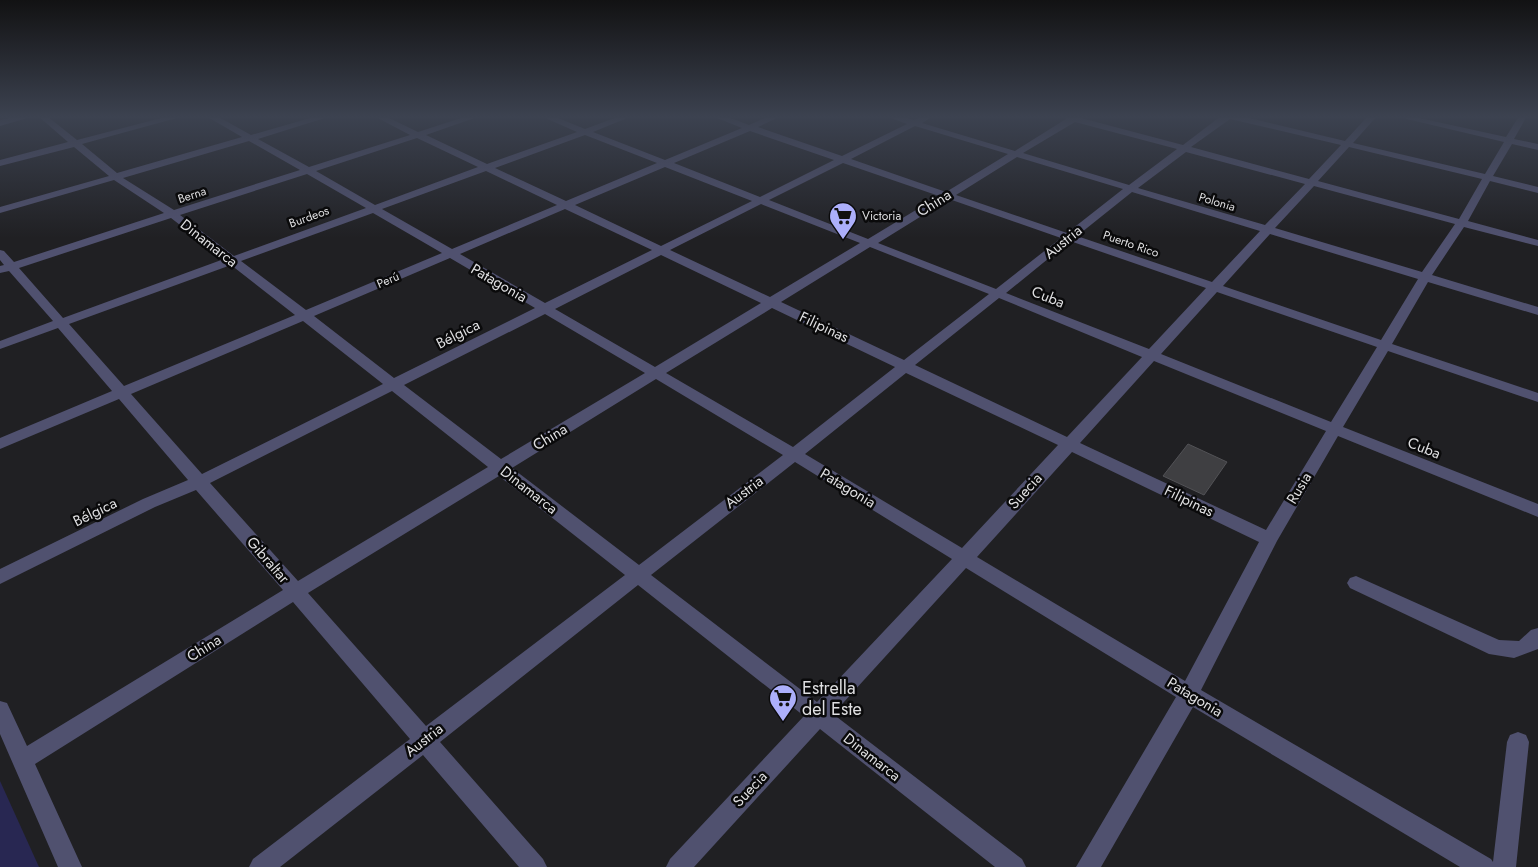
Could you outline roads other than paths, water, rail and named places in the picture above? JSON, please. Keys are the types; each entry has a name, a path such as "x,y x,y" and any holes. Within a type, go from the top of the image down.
{"street":[{"path":"0,163 25,156"},
{"name":"Dinamarca","path":"92,156 116,177 172,214 1014,867"},
{"path":"0,210 187,156"},
{"name":"Patagonia","path":"284,156 792,454 1189,694 1483,867"},
{"name":"Berna","path":"4,263 172,214 351,156"},
{"name":"Filipinas","path":"464,156 1269,539"},
{"name":"Burdeos","path":"0,344 372,208 519,156"},
{"name":"Cuba","path":"646,156 999,294 1538,511"},
{"name":"Perú","path":"0,444 683,156"},
{"name":"Puerto Rico","path":"833,156 1538,398"},
{"name":"Bélgica","path":"0,577 149,504 199,482 850,156"},
{"name":"China","path":"23,760 499,467 1011,156"},
{"name":"Polonia","path":"1023,156 1538,311"},
{"name":"Austria","path":"261,867 1174,156"},
{"path":"1216,156 1538,243"},
{"name":"Suecia","path":"678,867 1068,444 1216,288 1266,229 1337,156"},
{"path":"1397,156 1538,190"},
{"name":"Rusia","path":"1088,867 1189,694 1269,539 1426,276 1462,222 1501,156"},
{"name":"Gibraltar","path":"4,263 62,322 121,393 535,867"},
{"path":"1356,583 1496,648 1515,652 1532,644 1538,636"},
{"path":"0,710 70,867"},
{"path":"1504,867 1518,742"}],"place":[{"name":"Victoria","path":"843,240"},
{"name":"Estrella del Este","path":"783,722"}]}
